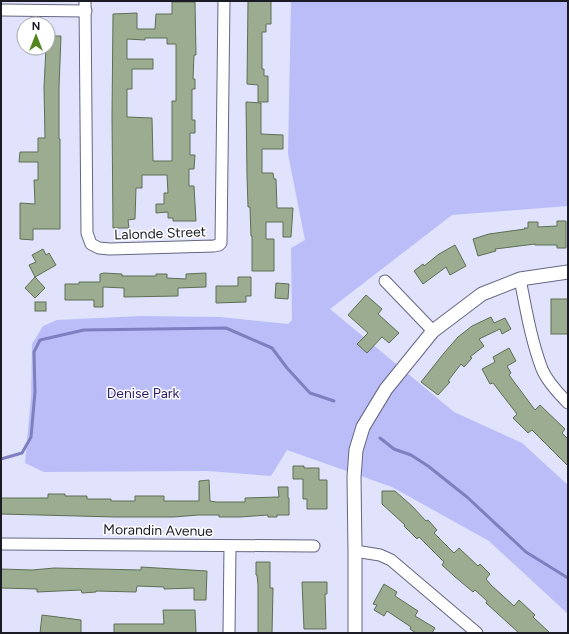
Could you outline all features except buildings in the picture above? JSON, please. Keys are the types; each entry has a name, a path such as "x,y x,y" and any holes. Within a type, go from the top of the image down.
{"street":[{"name":"Lalonde Street","path":"86,6 87,233 91,244 99,248 110,249 214,246 221,243 222,227 224,1"},
{"path":"1,10 86,6"},
{"path":"355,633 356,552 354,477 356,450 363,427 386,388 433,331 482,294 520,279 568,272"},
{"path":"520,279 533,337 543,370 559,394 568,403"},
{"path":"385,281 433,331"},
{"name":"Morandin Avenue","path":"1,544 314,546"},
{"path":"229,633 230,546"},
{"path":"356,552 380,555 391,560 477,633"}],"green space":[{"name":"Denise Park","path":"291,1 568,1 568,206 452,215 330,309 454,412 522,443 568,485 568,614 489,541 392,487 287,450 271,476 208,471 44,472 25,463 31,397 32,344 43,326 57,320 141,316 220,317 288,324 292,320 291,248 305,240 288,154"}],"waterway":[{"path":"1,459 22,453 31,437 35,392 34,352 40,340 84,330 226,328 272,348 287,368 310,393 334,401"},
{"path":"380,438 394,449 411,455 428,466 467,497 526,552 568,578"}]}
